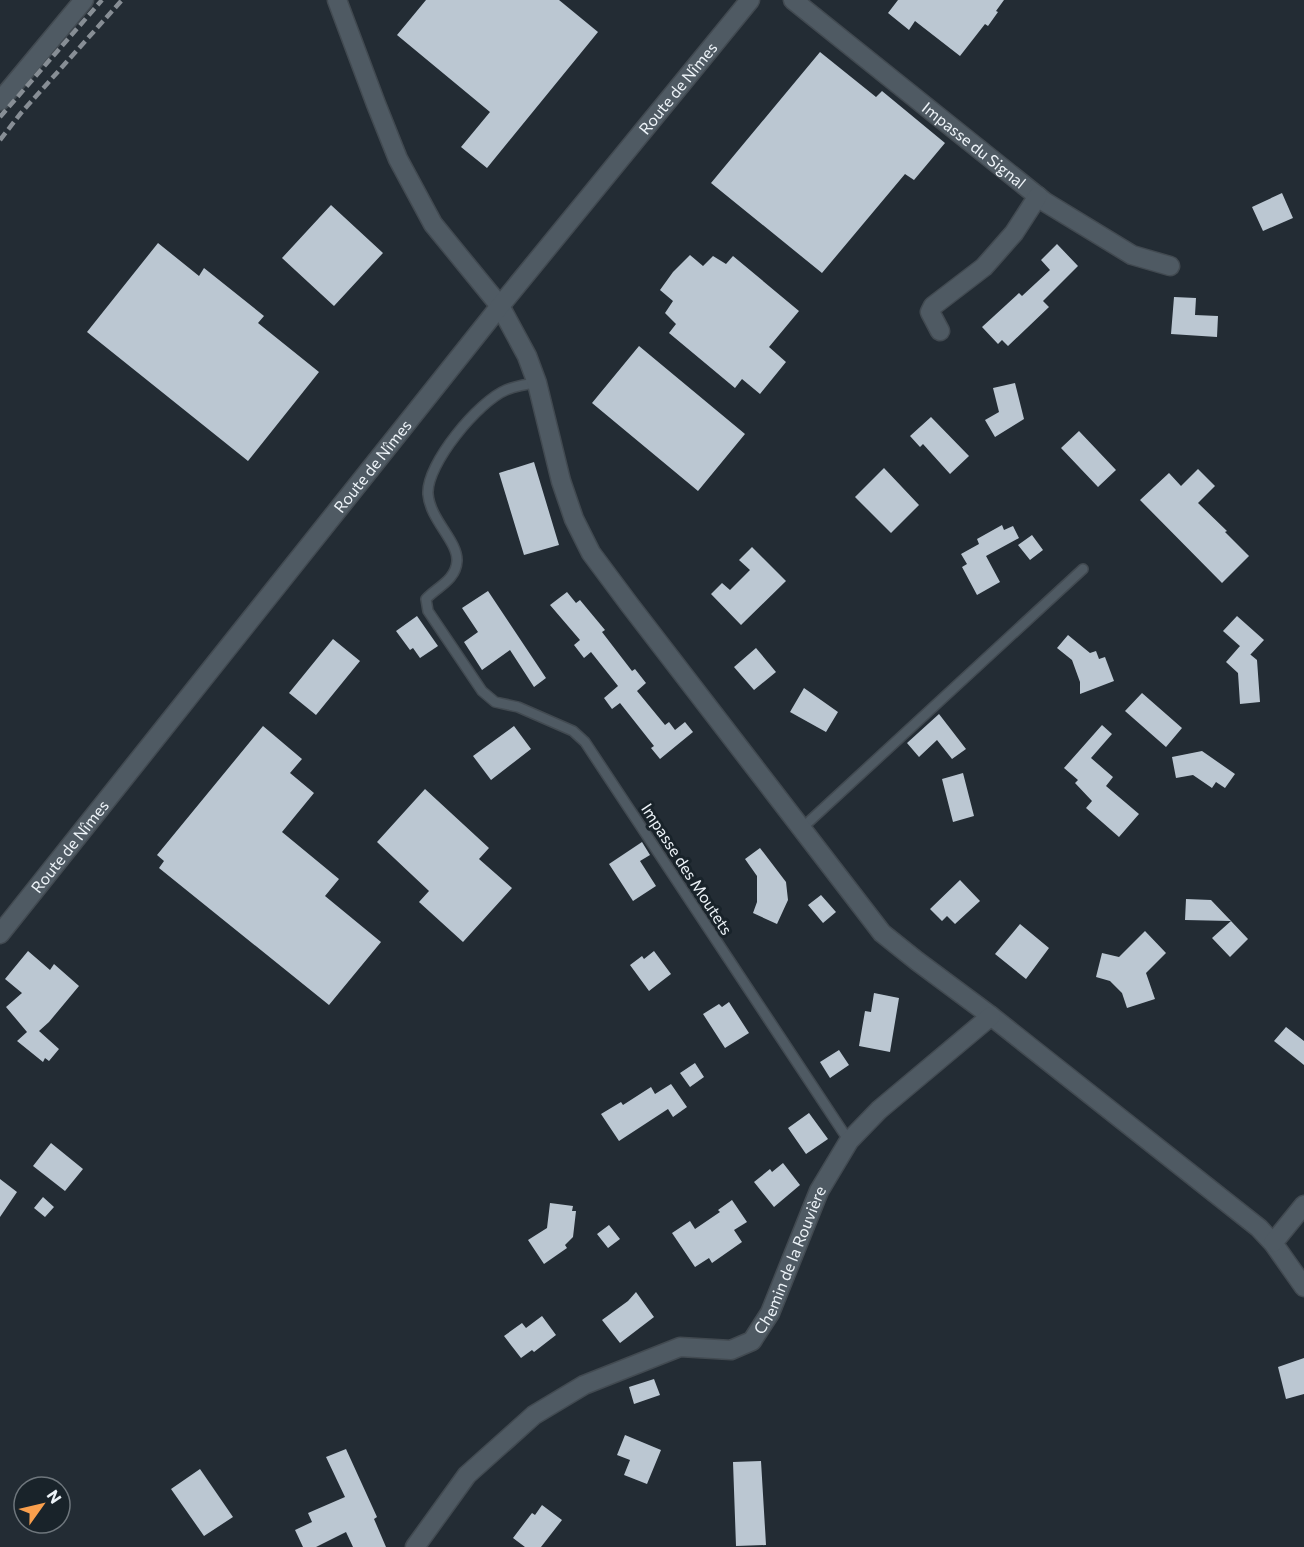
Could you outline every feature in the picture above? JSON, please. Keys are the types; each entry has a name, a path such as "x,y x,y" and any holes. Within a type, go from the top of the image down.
{"street":[{"path":"0,101 84,0"},
{"path":"337,0 398,159 433,224 500,306 527,356 537,383 561,481 574,519 591,552 882,933 991,1016 1258,1228 1273,1243 1304,1287"},
{"name":"Route de Nîmes","path":"0,934 500,306 750,0"},
{"name":"Impasse du Signal","path":"793,0 1038,196 1132,255 1170,266"},
{"path":"940,331 930,312 933,306 984,267 1014,233 1038,196"},
{"name":"Chemin de la Rouvière","path":"415,1547 467,1475 534,1415 584,1385 680,1347 731,1350 752,1341 770,1313 819,1191 849,1141 879,1110 991,1016"},
{"path":"1273,1243 1304,1204"}],"lane":[{"name":"Impasse des Moutets","path":"537,383 504,390 486,403 447,445 433,471 428,494 435,518 454,547 458,559 456,571 445,584 426,599 428,611 482,692 495,702 518,707 573,731 585,742 849,1141"},
{"path":"801,829 1083,569"}],"building":[{"path":"426,0 559,0 598,32 487,168 461,147 490,112 397,35"},
{"path":"898,0 1004,0 988,26 985,24 960,56 915,21 909,30 888,13"},
{"path":"820,52 876,97 882,91 945,143 914,180 905,174 822,273 711,183"},
{"path":"1282,193 1293,218 1263,231 1252,207"},
{"path":"331,205 383,253 334,306 282,258"},
{"path":"158,243 199,276 204,268 264,316 258,323 319,372 248,461 87,332"},
{"path":"1057,244 1078,266 1043,301 1049,307 1008,346 1002,340 998,344 982,327 1019,293 1022,296 1050,270 1041,260"},
{"path":"690,255 703,266 713,256 726,264 733,256 799,311 769,347 786,362 760,394 742,379 735,388 669,333 676,324 665,313 673,301 660,290 673,272"},
{"path":"1174,297 1196,298 1195,315 1218,316 1217,337 1171,334"},
{"path":"639,346 745,434 698,491 592,403"},
{"path":"1015,383 1024,419 995,437 985,420 999,412 993,388"},
{"path":"931,417 969,456 950,474 923,444 920,447 910,436"},
{"path":"1079,431 1116,470 1098,487 1061,448"},
{"path":"534,462 559,545 524,555 499,473"},
{"path":"884,468 919,505 891,533 855,497"},
{"path":"1198,469 1215,486 1198,503 1249,556 1222,583 1140,500 1169,473 1181,486"},
{"path":"1002,525 1004,530 1013,526 1019,538 986,556 1000,582 977,595 962,567 967,564 961,554 979,544 977,539"},
{"path":"1032,535 1043,550 1030,560 1018,545"},
{"path":"752,547 786,581 741,625 711,594 722,583 730,590 750,570 739,560"},
{"path":"488,591 546,678 534,687 510,650 482,670 464,642 478,632 462,608"},
{"path":"567,592 576,603 580,600 605,630 602,632 632,671 635,669 646,683 637,691 665,725 669,722 675,730 685,722 693,732 660,759 651,748 654,746 620,703 612,709 604,698 618,686 591,652 584,658 574,645 580,640 550,605"},
{"path":"417,616 438,646 420,658 413,648 410,650 396,631"},
{"path":"1237,616 1264,640 1250,655 1223,631"},
{"path":"1068,635 1090,653 1096,651 1099,659 1105,657 1114,681 1080,694 1080,682 1072,660 1057,648"},
{"path":"333,639 360,661 316,715 289,693"},
{"path":"1240,646 1257,660 1260,702 1240,704 1238,673 1226,662"},
{"path":"756,648 776,672 754,690 734,667"},
{"path":"804,688 838,712 826,732 790,712"},
{"path":"1142,693 1182,728 1166,747 1125,711"},
{"path":"939,714 966,749 952,759 937,740 919,757 907,743"},
{"path":"1102,725 1112,734 1091,758 1113,777 1106,786 1139,814 1119,837 1086,808 1092,801 1075,783 1078,780 1064,768"},
{"path":"263,726 302,759 290,773 314,793 282,832 339,879 325,896 381,942 329,1005 159,868 164,861 157,855"},
{"path":"514,726 531,749 491,780 473,756"},
{"path":"1202,751 1235,774 1225,788 1216,782 1212,788 1193,775 1176,778 1172,757"},
{"path":"963,773 974,816 953,822 942,779"},
{"path":"425,789 489,848 479,859 512,888 463,942 419,902 429,891 377,842"},
{"path":"642,842 650,855 640,861 656,886 633,901 609,864"},
{"path":"760,848 786,882 788,900 777,924 753,913 757,902 757,876 745,859"},
{"path":"960,880 980,901 955,924 947,916 942,921 930,909"},
{"path":"821,895 836,912 823,923 808,905"},
{"path":"1186,899 1211,900 1231,921 1185,920"},
{"path":"1231,921 1248,939 1230,957 1212,938"},
{"path":"1020,924 1049,948 1026,979 995,954"},
{"path":"1145,931 1166,953 1146,973 1155,999 1127,1008 1122,993 1110,981 1096,977 1102,953 1119,957"},
{"path":"28,951 50,970 54,964 79,986 39,1031 59,1049 49,1061 45,1058 43,1062 17,1041 27,1032 6,1007 22,993 5,979"},
{"path":"654,951 671,974 649,991 630,965 642,956 644,959"},
{"path":"874,993 899,998 890,1052 859,1046 865,1011 871,1012"},
{"path":"729,1002 749,1033 725,1048 703,1014 719,1004 722,1007"},
{"path":"1286,1027 1304,1041 1304,1065 1274,1041"},
{"path":"839,1050 849,1065 830,1078 820,1062"},
{"path":"695,1063 704,1077 690,1087 680,1073"},
{"path":"671,1084 687,1107 673,1117 668,1109 619,1141 601,1114 621,1102 623,1105 651,1087 655,1094"},
{"path":"809,1113 828,1139 806,1154 788,1128"},
{"path":"51,1143 83,1169 65,1191 33,1166"},
{"path":"783,1163 800,1185 774,1207 754,1182 770,1169 772,1172"},
{"path":"0,1179 17,1192 0,1217"},
{"path":"43,1197 54,1207 45,1217 34,1208"},
{"path":"732,1200 747,1222 734,1230 742,1242 712,1263 709,1258 695,1267 672,1233 690,1221 695,1229 720,1212 718,1210"},
{"path":"550,1203 573,1206 572,1211 576,1211 573,1237 565,1245 567,1248 544,1264 528,1240 547,1228"},
{"path":"609,1225 620,1239 608,1248 597,1234"},
{"path":"636,1292 654,1317 620,1343 602,1320 628,1301"},
{"path":"542,1316 556,1335 534,1352 532,1350 521,1358 504,1336 522,1323 526,1328"},
{"path":"1304,1358 1304,1394 1286,1399 1278,1367"},
{"path":"654,1379 660,1395 634,1404 629,1387"},
{"path":"625,1435 661,1450 647,1484 624,1475 630,1460 617,1455"},
{"path":"346,1449 377,1517 374,1519 386,1547 353,1547 346,1532 316,1547 303,1547 295,1530 312,1522 308,1513 345,1497 326,1457"},
{"path":"761,1461 766,1545 736,1546 733,1462"},
{"path":"200,1469 233,1517 204,1536 171,1489"},
{"path":"542,1505 562,1520 541,1547 525,1547 513,1538 532,1513 535,1515"}],"railway":[{"path":"0,117 102,0"},
{"path":"0,140 21,113 122,0"}]}
